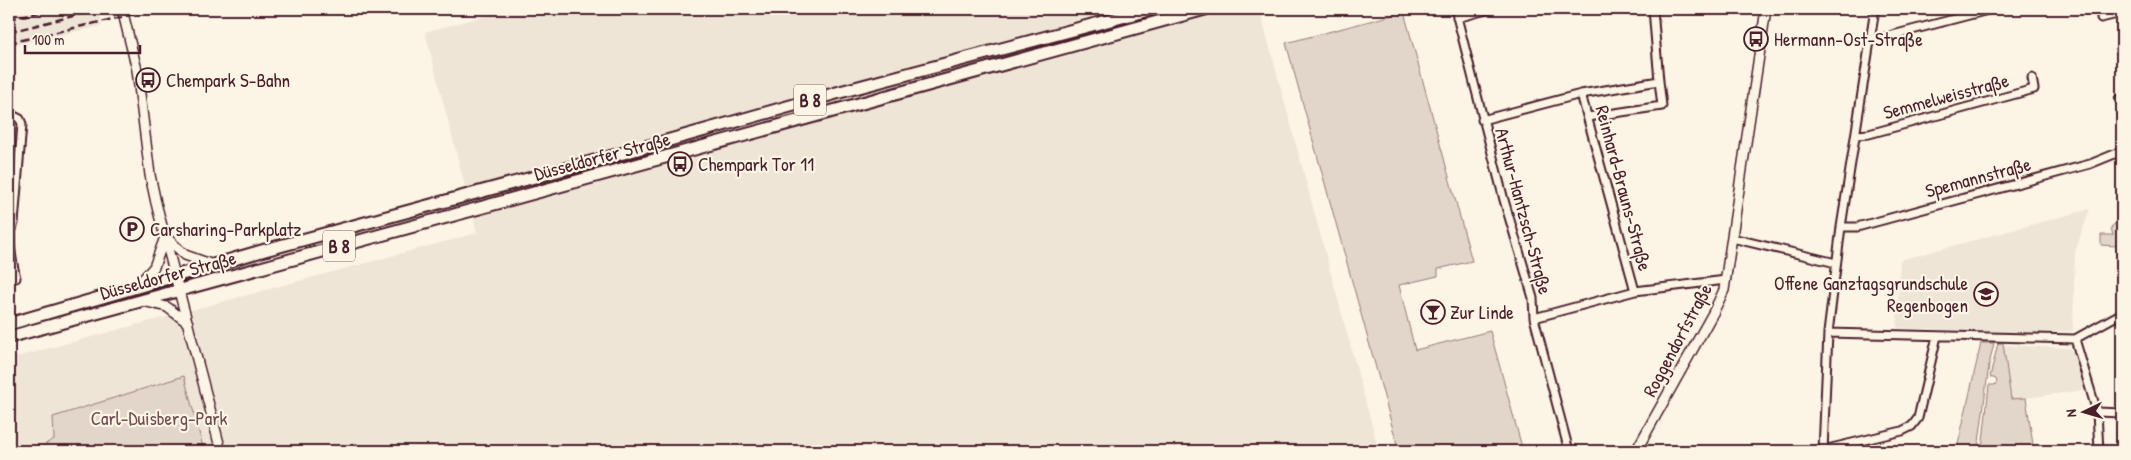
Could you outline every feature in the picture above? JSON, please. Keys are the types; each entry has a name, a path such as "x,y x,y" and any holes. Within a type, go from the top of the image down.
{"main road":[{"name":"Düsseldorfer Straße","path":"10,324 176,275 1152,9"},
{"name":"Düsseldorfer Straße","path":"9,337 1205,9"},
{"path":"1012,46 1016,60"},
{"path":"620,154 625,169"}],"street":[{"path":"122,9 137,70 153,192 221,451"},
{"name":"Arthur-Hantzsch-Straße","path":"1455,9 1482,120 1534,298 1534,318 1569,451"},
{"path":"1458,18 1490,9"},
{"path":"1588,117 1662,106 1653,9"},
{"name":"Roggendorfstraße","path":"1636,451 1713,313 1726,280 1766,9"},
{"name":"Semmelweisstraße","path":"1823,451 1828,333 1836,263 1875,9"},
{"path":"1870,41 1992,9"},
{"path":"2100,18 2122,13"},
{"name":"Semmelweisstraße","path":"1856,134 1869,134 2034,89 2032,78"},
{"path":"1482,120 1581,94 1659,81"},
{"name":"Reinhard-Brauns-Straße","path":"1581,94 1635,291"},
{"path":"9,116 12,115 20,119 22,124 14,223 10,232 11,254 16,278"},
{"name":"Spemannstraße","path":"1841,227 1857,227 2090,164 2122,151"},
{"path":"165,236 185,254 213,265"},
{"path":"137,286 154,267 165,236"},
{"path":"1732,238 1836,263"},
{"path":"1534,318 1635,291 1726,280"},
{"path":"139,301 167,307 188,323"},
{"path":"1828,333 2075,339 2122,313"},
{"path":"1823,451 1902,431 1912,426 1920,412 1937,336"},
{"path":"2075,339 2097,412 2099,451"},
{"path":"2097,412 2122,413"}],"shaded area":[{"path":"29,9 99,9 102,26 9,46 9,14"},
{"path":"511,9 1286,9 1261,15 1379,451 9,451 9,359 477,233 425,32"},
{"name":"Offene Ganztagsgrundschule Regenbogen","path":"2090,209 2075,252 2073,331 2040,333 1897,328 1900,260"},
{"path":"2003,345 2069,348 2073,352 2085,390 2011,400"}],"green space":[{"path":"1404,12 1472,261 1438,269 1438,276 1399,285 1415,350 1490,331 1523,451 1399,451 1286,43"},
{"path":"2114,224 2118,225 2119,235 2116,246 2101,245 2101,235 2113,235 2111,228"},
{"path":"1981,343 1994,343 1989,365 1979,442 1975,451 1952,451 1957,449"},
{"path":"1998,343 2003,343 2011,399 2026,398 2034,451 1980,451 1983,441 1989,385 1995,385 1997,382 1996,379 1990,377"},
{"name":"Carl-Duisberg-Park","path":"184,376 204,451 34,451 54,439 53,417"}],"railway":[{"path":"9,19 52,9"},
{"path":"9,32 101,9"},
{"path":"9,43 156,9"}],"place":[{"name":"Hermann-Ost-Straße","path":"1756,39"},
{"name":"Chempark S-Bahn","path":"148,80"},
{"name":"Chempark Tor 11","path":"680,164"},
{"name":"Carsharing-Parkplatz","path":"132,229"},
{"name":"Offene Ganztagsgrundschule Regenbogen","path":"1986,294"},
{"name":"Zur Linde","path":"1433,312"}]}
